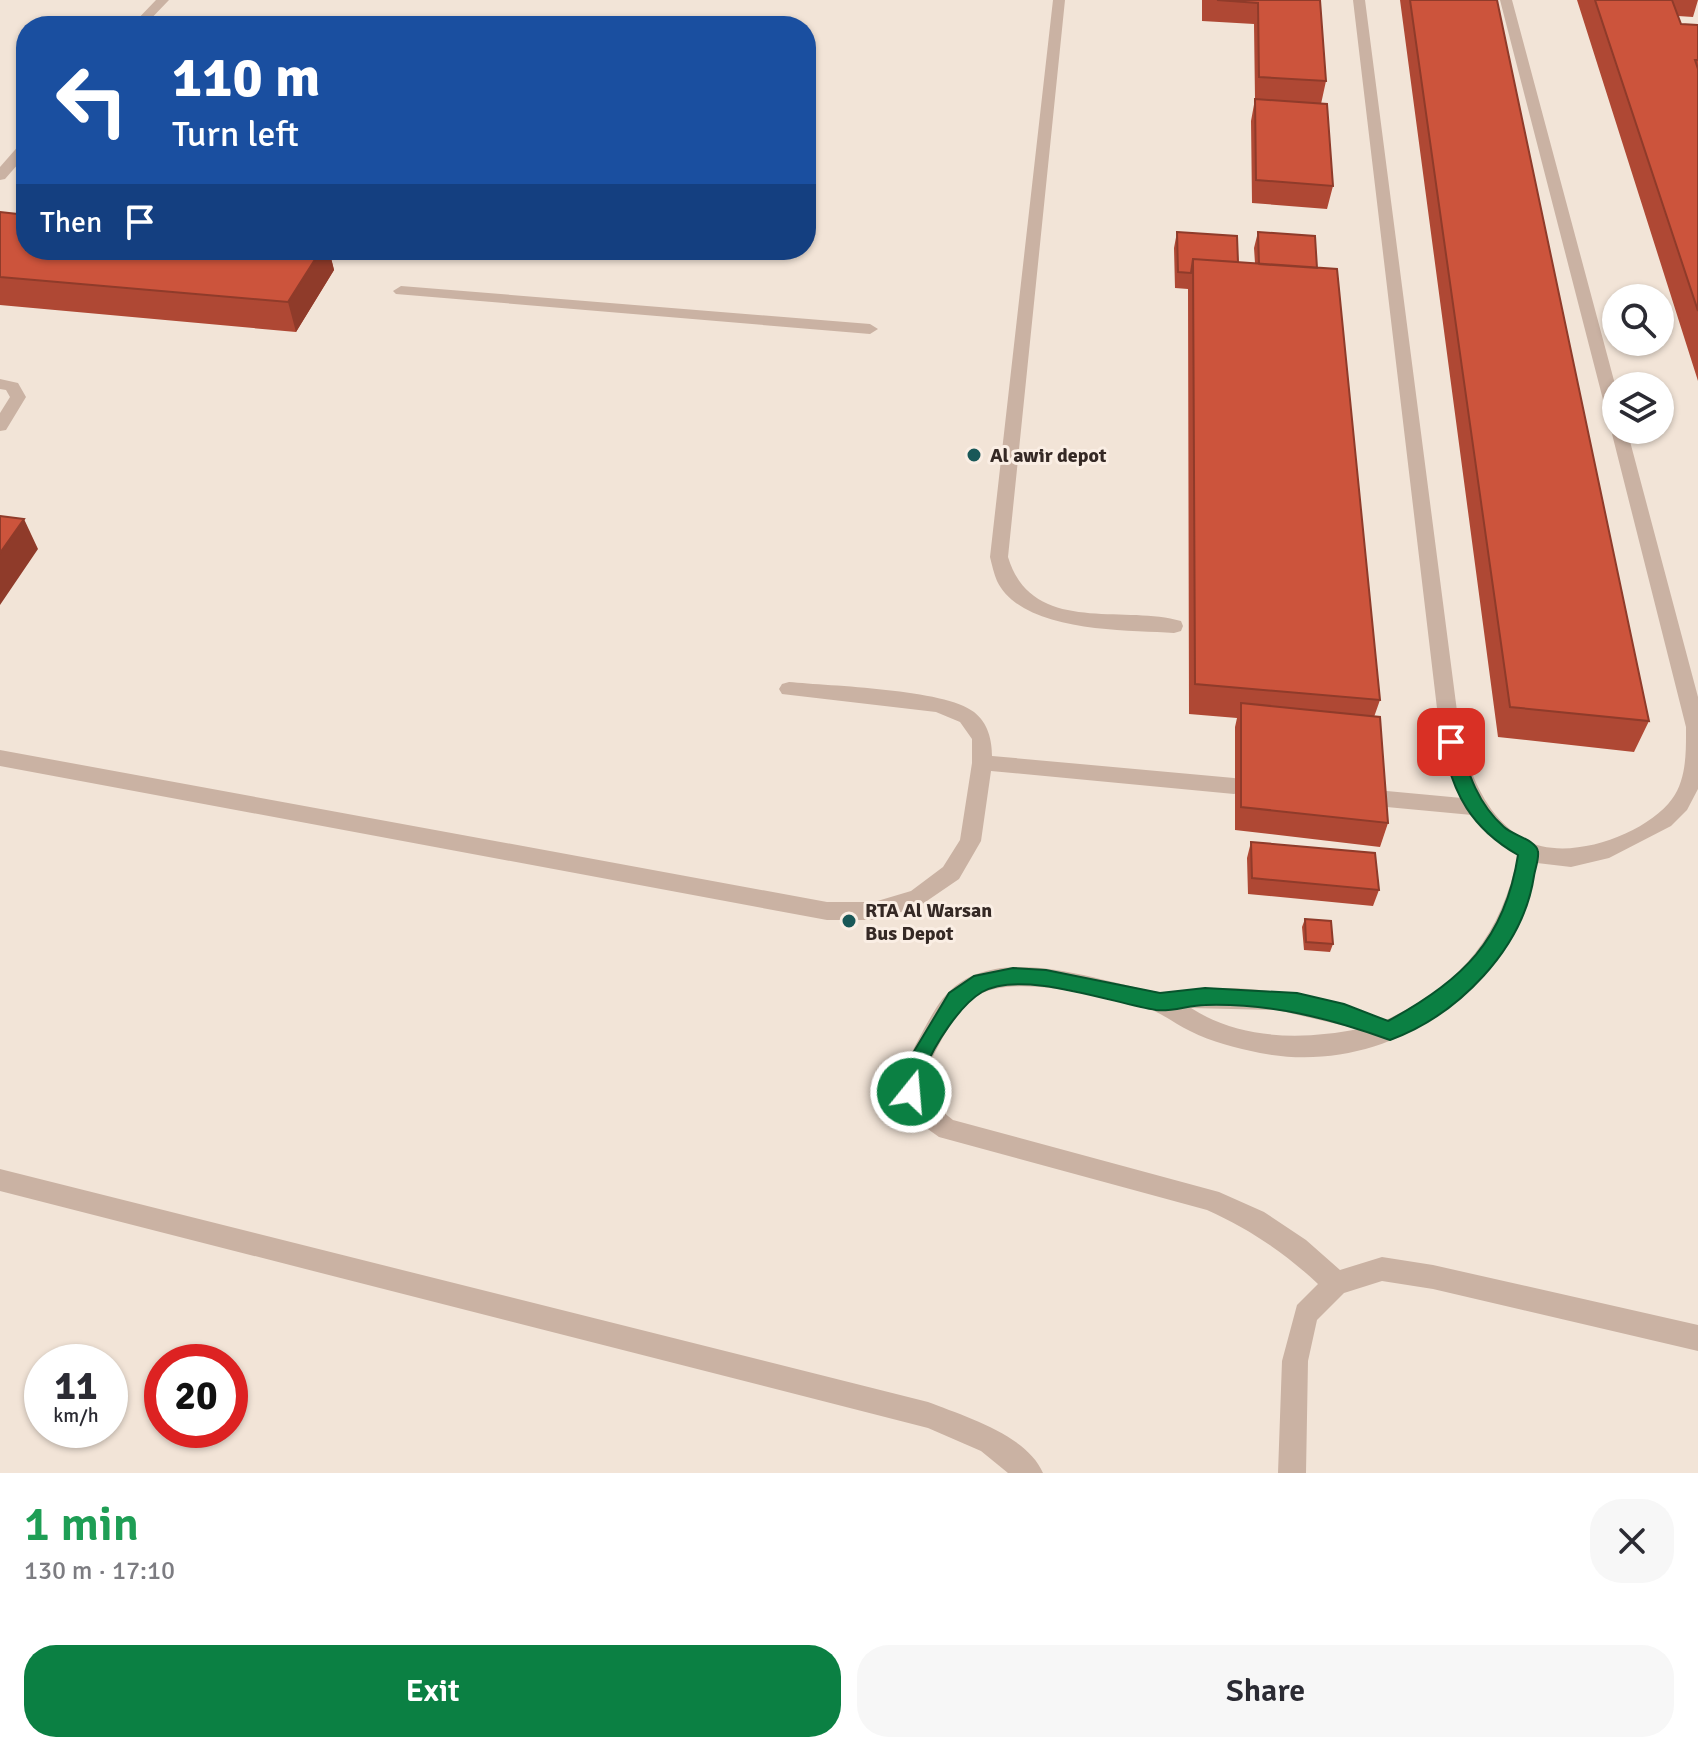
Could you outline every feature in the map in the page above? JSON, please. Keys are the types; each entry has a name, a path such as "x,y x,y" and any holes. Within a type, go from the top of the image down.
{"lane":[{"path":"147,16 163,0"},
{"path":"1059,0 999,557 1001,573 1017,595 1044,611 1174,626"},
{"path":"1359,0 1451,742 1458,772 1475,807 1499,834 1529,851 1575,860 1609,852 1673,813 1689,787 1697,757 1696,727 1623,444"},
{"path":"1506,0 1604,372"},
{"path":"0,176 16,158"},
{"path":"401,291 870,329"},
{"path":"0,384 12,387 18,397 0,426"},
{"path":"0,758 827,911 874,911 918,898 951,873 970,841 982,763 982,738 967,717 939,705 789,689"},
{"path":"982,763 1234,786"},
{"path":"1376,798 1475,807"},
{"path":"1336,1283 1297,1248 1255,1220 1221,1205 1166,1186 947,1129 923,1115 911,1092 914,1068 956,999 981,982 1013,976 1046,979 1160,1002 1214,1030 1250,1042 1299,1048 1346,1044 1390,1031 1452,992 1491,954 1510,921 1523,887 1529,851"},
{"path":"1160,1002 1205,996 1297,1002 1344,1013 1390,1031"},
{"path":"0,1180 928,1415 991,1441 1029,1473"},
{"path":"1292,1473 1295,1361 1306,1314 1336,1283 1382,1269 1433,1277 1698,1338"}],"building":[{"path":"1217,0 1320,0 1326,81 1259,77 1258,3"},
{"path":"1410,0 1497,0 1649,721 1510,707"},
{"path":"1595,0 1672,0 1681,24 1698,25 1698,60 1695,60 1698,69 1698,311"},
{"path":"1255,99 1327,104 1333,186 1256,180"},
{"path":"0,212 16,214 16,260 315,260 288,302 0,277"},
{"path":"1177,232 1237,236 1238,262 1193,259 1191,273 1178,272"},
{"path":"1258,232 1315,236 1317,268 1259,264"},
{"path":"1193,259 1337,269 1380,700 1195,684"},
{"path":"0,516 24,519 0,553"},
{"path":"1241,703 1380,717 1388,823 1241,807"},
{"path":"1251,842 1375,853 1379,890 1252,878"},
{"path":"1305,919 1331,921 1333,944 1306,942"}],"place":[{"name":"Al awir depot","path":"974,455"},
{"name":"RTA Al Warsan Bus Depot","path":"849,921"}],"route":[{"path":"911,1092 914,1068 956,999 981,982 1013,976 1046,979 1160,1002 1205,996 1297,1002 1344,1013 1390,1031 1429,1009 1463,983 1491,954 1510,921 1523,887 1529,851 1499,834 1475,807 1458,772 1451,742"}]}
